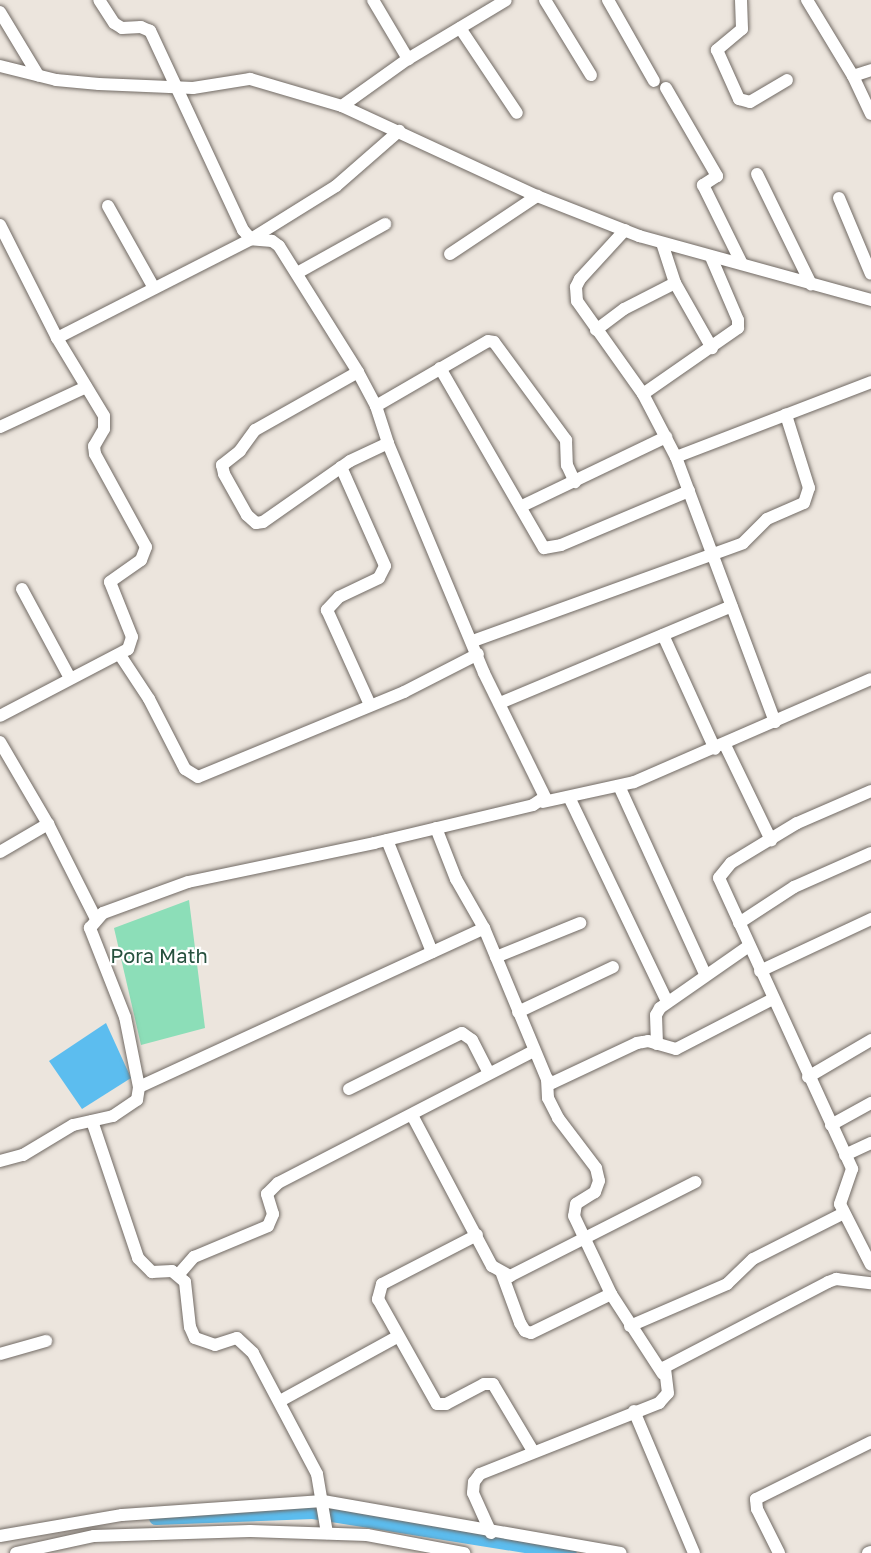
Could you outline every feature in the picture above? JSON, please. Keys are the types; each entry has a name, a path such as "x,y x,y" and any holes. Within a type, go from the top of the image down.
{"street":[{"path":"99,0 122,28 141,27 150,32 251,239"},
{"path":"373,0 408,58"},
{"path":"342,106 408,58 506,0"},
{"path":"545,0 591,75"},
{"path":"608,0 717,176 703,185 741,262"},
{"path":"741,0 742,29 717,50 739,99 750,102 786,80"},
{"path":"807,0 854,76 871,114"},
{"path":"0,12 38,75"},
{"path":"460,28 517,113"},
{"path":"0,66 38,75 99,84 176,87 250,79 342,106 537,196 625,230 711,257 741,262 871,300"},
{"path":"854,76 871,70"},
{"path":"57,338 251,239 336,186 399,131"},
{"path":"757,174 811,284"},
{"path":"450,254 537,196"},
{"path":"839,198 871,274"},
{"path":"108,206 154,288"},
{"path":"297,273 386,224"},
{"path":"0,225 57,338 105,421 94,446 95,454 146,547 141,560 110,582 133,644 120,655 70,678 0,716"},
{"path":"625,230 576,287 578,301 596,330 643,394 676,457 775,723"},
{"path":"251,239 272,241 297,273 376,406 388,443 478,654 500,703 545,789 543,802"},
{"path":"662,243 675,283 712,348"},
{"path":"643,394 732,335 738,320 711,257"},
{"path":"596,330 624,309 675,283"},
{"path":"376,406 488,341 500,347 566,440 567,465 575,482"},
{"path":"440,368 522,507 538,542 551,548 689,491"},
{"path":"357,372 255,430 240,451 222,465 246,516 256,523 276,514 341,467 388,443"},
{"path":"676,457 871,382"},
{"path":"0,427 86,387"},
{"path":"473,641 750,540 767,519 796,508 809,497 803,463 786,415"},
{"path":"522,507 666,437"},
{"path":"341,467 385,566 379,578 339,597 327,610 370,705"},
{"path":"22,589 70,678"},
{"path":"500,703 732,606"},
{"path":"663,635 771,840"},
{"path":"120,655 192,776 206,775 370,705 478,654"},
{"path":"0,1161 23,1155 73,1125 131,1106 140,1095 125,1017 92,938 90,928 96,920 188,882 387,840 568,796 619,786 720,747 871,678"},
{"path":"0,742 48,824 96,920"},
{"path":"619,786 705,974"},
{"path":"871,790 797,823 731,863 719,878 845,1155 852,1178 840,1204 842,1214 871,1265"},
{"path":"568,796 667,1002"},
{"path":"0,852 48,824"},
{"path":"436,828 456,879 484,928 547,1079 548,1098 558,1118 596,1168 599,1181 595,1192 573,1209 611,1294 663,1374 668,1393 665,1399 480,1474 474,1482 473,1493 491,1533"},
{"path":"387,840 432,952"},
{"path":"739,923 794,887 871,853"},
{"path":"760,971 871,919"},
{"path":"496,957 580,923"},
{"path":"139,1087 484,928"},
{"path":"657,1044 656,1015 667,1002 749,946"},
{"path":"518,1012 613,967"},
{"path":"547,1079 558,1082 637,1044 657,1044 676,1049 773,999"},
{"path":"349,1089 462,1033 472,1040 488,1072"},
{"path":"808,1077 871,1040"},
{"path":"179,1274 194,1257 268,1226 273,1214 267,1194 278,1183 413,1117 488,1072 534,1051"},
{"path":"831,1125 871,1103"},
{"path":"413,1117 492,1266 502,1274 510,1276 528,1269 584,1236 695,1182"},
{"path":"92,1120 138,1258 152,1272 179,1274 185,1282 190,1327 195,1338 215,1345 237,1338 244,1342 279,1401 317,1474 325,1529"},
{"path":"845,1155 871,1143"},
{"path":"630,1326 727,1284 753,1259 842,1214"},
{"path":"477,1235 382,1284 378,1299 397,1337 437,1404 446,1404 484,1384 493,1384 533,1451"},
{"path":"502,1274 520,1323 531,1333 611,1294"},
{"path":"663,1374 665,1367 828,1282 871,1282"},
{"path":"279,1401 397,1337"},
{"path":"0,1354 46,1341"},
{"path":"634,1411 694,1553"},
{"path":"779,1553 757,1509 756,1499 871,1442"},
{"path":"0,1536 122,1515 323,1505 620,1553"},
{"path":"16,1553 94,1536 325,1529 367,1535 420,1550 464,1553"}],"green space":[{"name":"Pora Math","path":"189,900 205,1028 141,1045 114,928"}],"water":[{"path":"106,1023 131,1078 82,1109 49,1061"}],"waterway":[{"path":"156,1518 313,1512 570,1553"}]}
